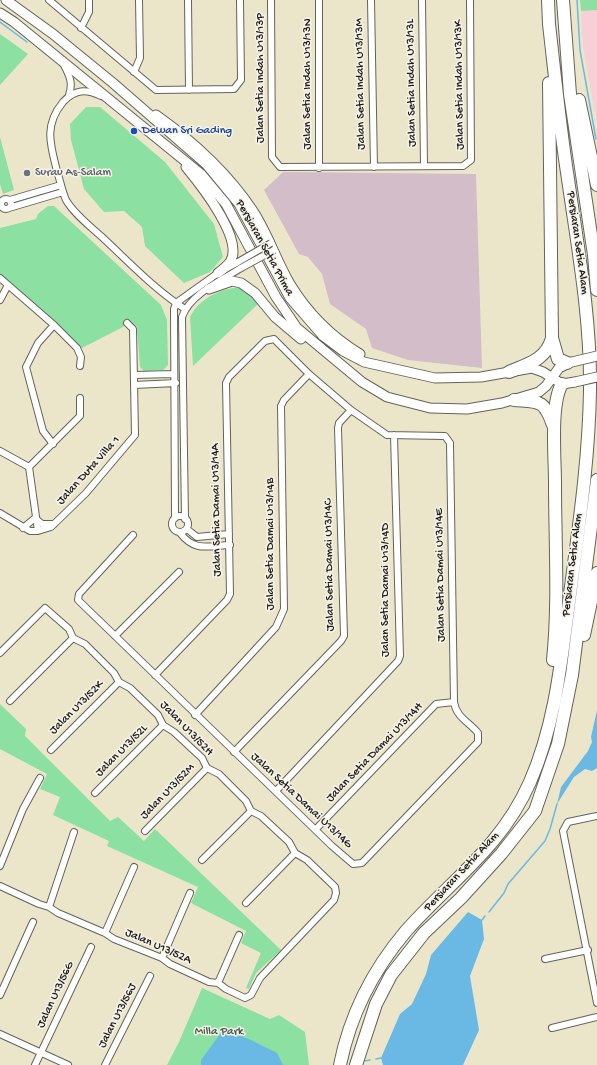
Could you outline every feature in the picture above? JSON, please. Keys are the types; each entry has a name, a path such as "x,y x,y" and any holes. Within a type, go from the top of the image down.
{"highway":[{"name":"Persiaran Setia Alam","path":"340,1065 351,1023 364,994 383,961 407,930 489,848 508,821 530,782 545,741 554,706 579,525 590,389 584,292 567,177 549,24 548,0"},
{"name":"Persiaran Setia Alam","path":"563,0 570,94 594,255 597,290"},
{"path":"563,0 582,118 597,185"},
{"path":"510,372 542,358 550,346 552,338 549,24"},
{"path":"552,338 558,359 570,362"},
{"path":"545,741 555,644 556,396 562,384"},
{"path":"514,400 542,404 547,410 555,430"},
{"name":"Persiaran Setia Alam","path":"357,1064 376,1004 391,976 424,933 461,898 502,854 535,811 558,744 572,675 597,480"},
{"path":"572,675 582,646 597,573"}],"street":[{"name":"Persiaran Setia Prima","path":"6,0 53,34 113,83 206,164 224,184 251,223 282,285 305,318 323,336 343,351 364,362 435,378 481,377 532,368 543,372 562,384"},
{"path":"49,0 156,90 234,89 241,80 240,0"},
{"path":"81,28 89,12 89,0"},
{"path":"134,72 140,58 139,0"},
{"path":"188,0 189,90"},
{"name":"Jalan Setia Indah U13/13P","path":"271,0 272,157 280,167 319,168"},
{"name":"Jalan Setia Indah U13/13N","path":"319,0 319,168"},
{"name":"Jalan Setia Indah U13/13M","path":"371,0 374,167"},
{"name":"Jalan Setia Indah U13/13L","path":"422,0 424,166"},
{"name":"Jalan Setia Indah U13/13K","path":"424,166 463,166 469,162 472,157 470,0"},
{"name":"Persiaran Setia Prima","path":"0,13 14,22 64,65 201,174 226,204 276,297 297,328 362,382 387,397 430,408 467,409 514,400 539,392 546,386 555,372 570,362"},
{"path":"64,65 71,78 72,85 69,96 55,113 50,130 50,146 66,200 97,232 176,303 185,309"},
{"path":"113,83 182,133 217,166 254,212 290,283 305,305 320,322 354,350 381,366"},
{"path":"69,96 83,90 106,99"},
{"path":"171,149 199,182 226,226 232,241 230,262 218,273"},
{"path":"319,168 424,166"},
{"path":"48,188 58,173"},
{"path":"3,204 6,198 10,200 61,185"},
{"path":"3,204 52,196 63,192"},
{"path":"52,196 66,200"},
{"path":"230,545 192,545 180,532 172,527 172,522 175,518 173,317 176,303 218,273 238,262 272,247"},
{"path":"180,532 186,529 188,524 185,519 182,317 185,309 209,289 272,247"},
{"path":"0,278 54,325 77,348 81,357 80,366"},
{"path":"209,289 232,281 241,283 255,293 275,317 312,349 339,370 362,382"},
{"path":"0,300 8,285"},
{"name":"Jalan Duta Villa 1","path":"38,532 48,529 86,493 135,435 133,329 128,322"},
{"path":"53,444 43,431 26,367 38,343 54,325"},
{"name":"Jalan Setia Damai U13/14A","path":"155,675 228,600 230,594 226,383 229,377 265,341 274,340 309,374"},
{"path":"570,362 597,356"},
{"path":"134,375 173,374"},
{"path":"309,374 351,410 387,435 394,436"},
{"name":"Jalan Setia Damai U13/14B","path":"195,715 276,627 281,618 284,609 281,406 284,400 309,374"},
{"path":"562,384 597,377"},
{"path":"134,385 174,384 183,381"},
{"path":"29,467 80,416 80,398"},
{"name":"Jalan Setia Damai U13/14C","path":"234,752 341,641 344,636 338,428 339,423 351,410"},
{"name":"Jalan Setia Damai U13/14E","path":"394,436 445,436 448,439 450,447 454,702"},
{"name":"Jalan Setia Damai U13/14D","path":"276,791 398,662 400,656 394,436"},
{"path":"0,451 29,467"},
{"path":"0,514 23,528 38,532 29,467"},
{"path":"175,492 178,495 185,493"},
{"path":"175,518 179,516 185,519"},
{"path":"35,518 42,524 54,524"},
{"path":"23,528 35,518"},
{"path":"186,529 197,537 229,534"},
{"name":"Jalan Setia Damai U13/14G","path":"133,535 79,594 77,598 79,603 353,864 362,863 478,742 478,733 458,715 455,710 454,702"},
{"path":"115,636 179,572"},
{"name":"Jalan U13/52H","path":"0,653 45,608 69,629 73,638 85,644 114,673 119,682 130,688 158,715 163,725 174,732 202,758 207,768 219,774 246,801 251,811 267,821 289,842 295,853 307,860 335,887 336,893"},
{"path":"10,701 73,638"},
{"name":"Jalan U13/52K","path":"51,750 119,682"},
{"name":"Jalan Setia Damai U13/14H","path":"316,829 436,704 454,702"},
{"name":"Jalan U13/52L","path":"95,793 163,725"},
{"name":"Jalan U13/52M","path":"145,831 207,768"},
{"path":"0,866 24,809 40,778"},
{"path":"202,860 251,811"},
{"path":"597,816 571,820 564,826 564,838 588,950 597,1004"},
{"path":"49,907 74,832"},
{"path":"246,903 295,853"},
{"path":"105,933 134,867"},
{"name":"Jalan U13/52A","path":"0,886 105,933 114,939 162,958 170,964 209,982 218,983 242,997 249,996 260,978 334,900 336,893"},
{"path":"162,958 190,893"},
{"path":"0,995 33,922"},
{"path":"218,983 238,935"},
{"name":"Jalan U13/56G","path":"35,1065 91,947"},
{"path":"545,960 588,950"},
{"name":"Jalan U13/56J","path":"105,1065 150,976"},
{"path":"552,1028 597,1017"},
{"path":"0,1034 68,1065"}],"shaded area":[{"path":"597,10 597,124 583,46 581,11"},
{"path":"283,172 476,174 482,368 408,360 372,348 366,329 330,304 322,274 308,257 299,254 264,190"}],"green space":[{"path":"580,0 597,0 597,10 581,11"},
{"path":"0,34 28,54 0,85"},
{"path":"86,107 100,107 165,162 214,224 223,257 210,272 184,283 145,246 142,227 124,211 104,212 84,189 71,140 70,124"},
{"path":"0,137 14,190 3,194 0,184"},
{"path":"48,206 54,206 161,305 167,320 168,365 163,370 144,371 140,367 137,327 128,320 123,327 80,349 69,336 0,274 0,228 36,219 38,214"},
{"path":"240,287 250,294 258,304 193,366 190,317 194,310 205,300 218,292"},
{"path":"0,704 26,729 25,736 110,821 118,817 144,841 155,829 281,950 256,973 249,989 246,988 261,953 241,943 246,931 191,903 198,887 107,846 109,841 53,815 60,797 40,789 47,774 0,749"},
{"name":"Milla Park","path":"202,988 270,1019 279,1015 305,1032 309,1065 167,1065 179,1042"}],"water":[{"path":"597,710 597,768 592,771 585,769 574,777 557,804 561,787 588,751 592,742 591,737"},
{"path":"468,912 482,920 484,939 470,976 479,1030 463,1065 383,1065 381,1058 400,1014 412,1004 426,974 431,955"},
{"path":"223,1030 249,1039 277,1053 283,1065 201,1065 201,1060"}],"waterway":[{"path":"577,0 580,50 596,139"},
{"path":"0,22 27,42"},
{"path":"489,912 504,893 508,884 545,841 557,804"},
{"path":"482,920 485,916"},
{"path":"376,1059 381,1058"},
{"path":"364,1061 370,1060"}],"place":[{"name":"Dewan Sri Gading","path":"134,131"},
{"name":"Surau As-Salam","path":"27,173"}]}
